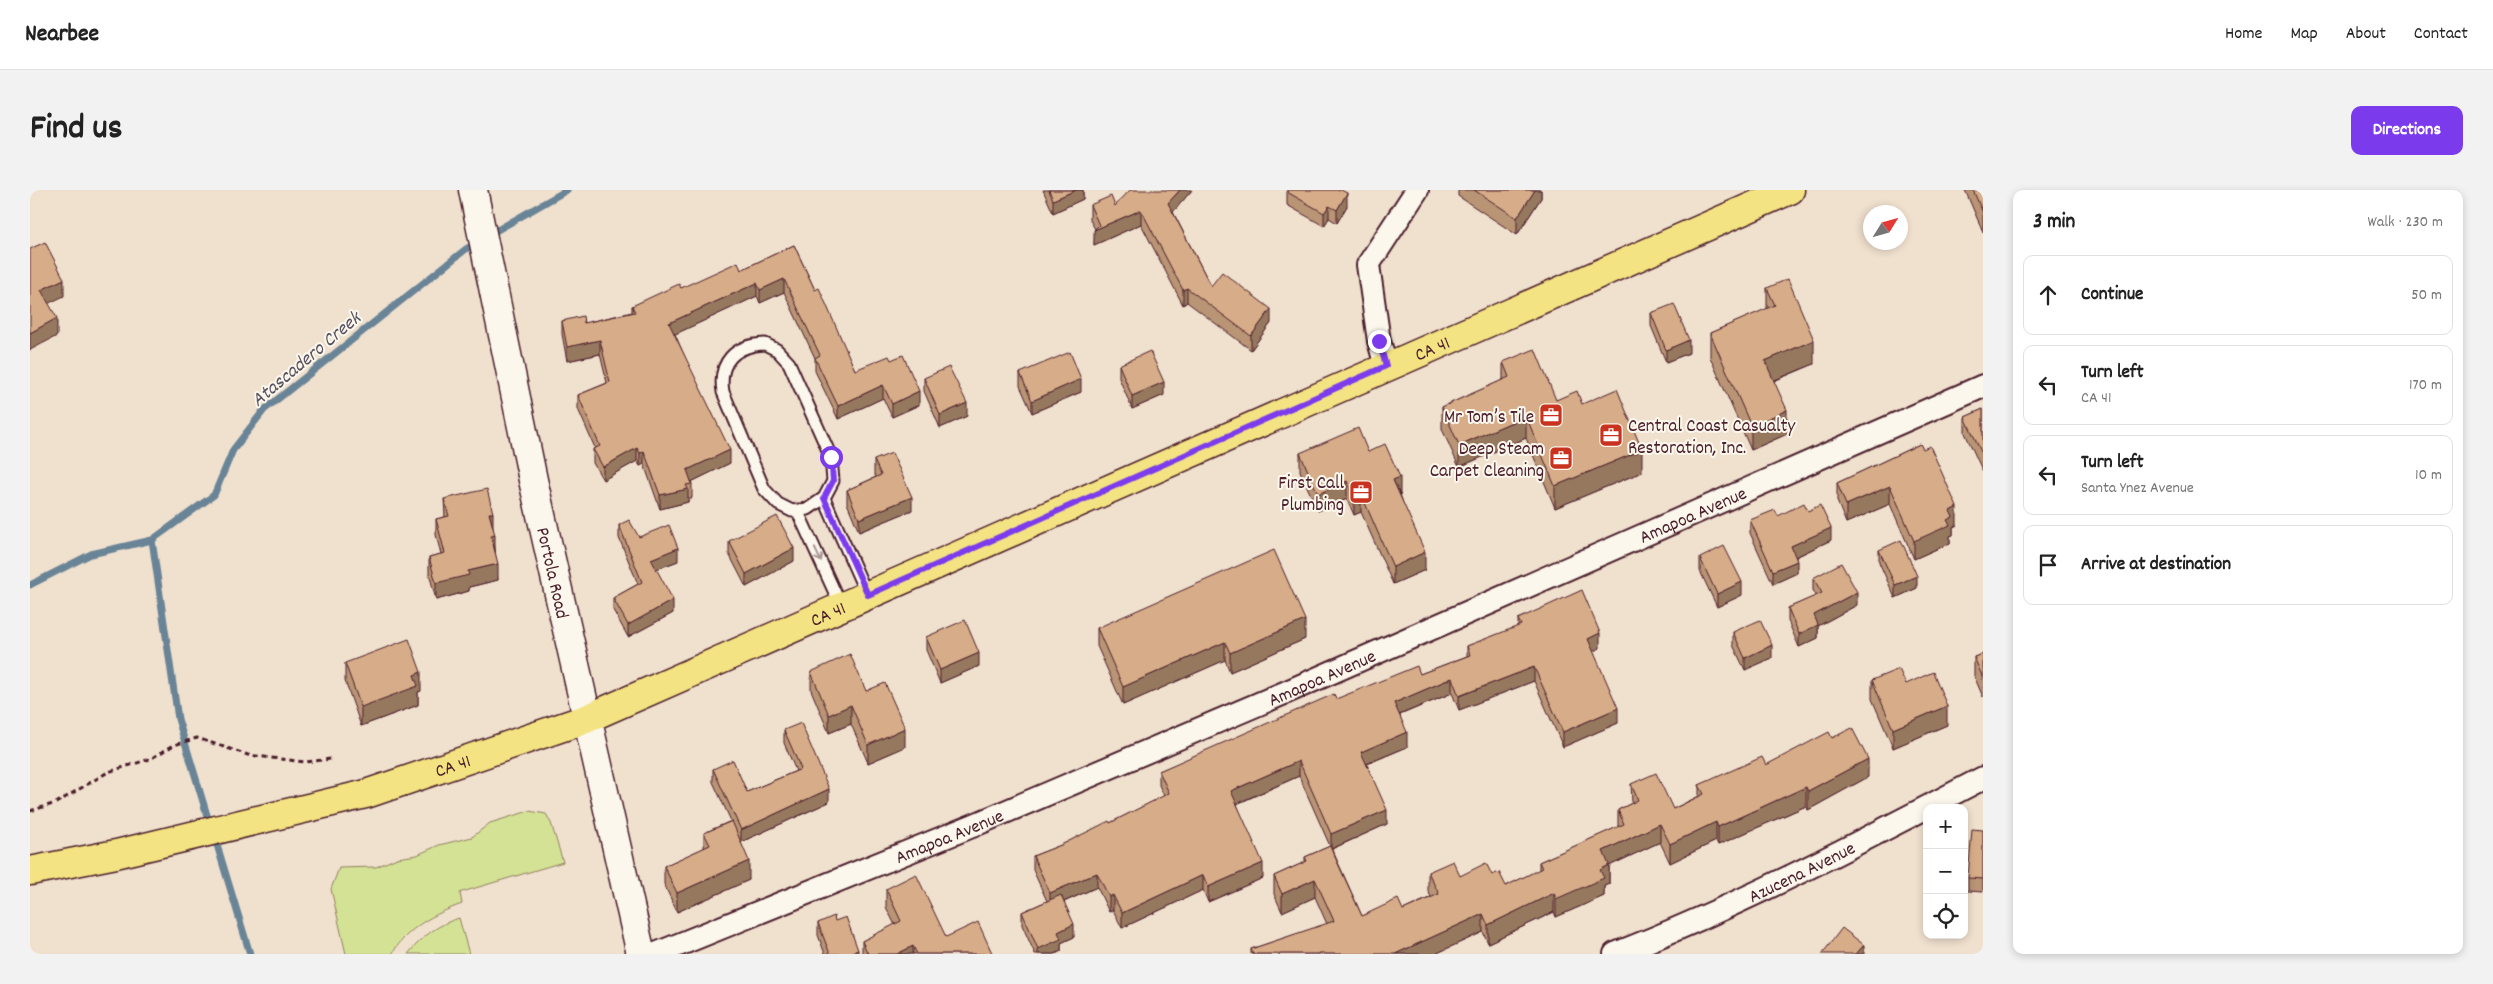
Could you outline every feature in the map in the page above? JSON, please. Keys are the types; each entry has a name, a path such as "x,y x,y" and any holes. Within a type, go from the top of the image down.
{"main road":[{"name":"CA 41","path":"30,871 134,850 366,794 586,719 1790,190"}],"street":[{"name":"Portola Road","path":"472,190 533,480 641,954"},
{"path":"1386,366 1379,341 1368,265 1417,190"},
{"name":"Amapoa Avenue","path":"656,954 1000,815 1308,683 1983,386"},
{"name":"Azucena Avenue","path":"1615,954 1659,937 1823,861 1983,778"}],"lane":[{"path":"752,344 765,344 777,350 789,363 831,457 833,481 824,498 808,509 792,511 778,504 764,489 723,392 721,377 731,357 739,350 752,344"},
{"path":"824,498 868,595"},
{"path":"797,510 842,606"}],"path":[{"path":"30,811 56,803 108,772 150,759 174,745 197,738 248,756 305,762 331,759"}],"green space":[{"path":"529,811 546,814 551,823 563,862 460,893 462,904 441,912 422,923 406,936 392,954 346,954 331,889 339,868 376,867 397,858 417,855 439,845 472,837 490,823"},
{"path":"459,918 469,954 408,954 431,932"}],"building":[{"path":"1049,190 1076,190 1053,200"},
{"path":"1130,190 1180,190 1168,203 1211,286 1222,272 1271,309 1251,336 1187,288 1183,290 1141,210 1094,230 1099,225 1090,205 1111,196 1115,206"},
{"path":"1288,190 1341,190 1347,193 1337,210 1329,206 1324,213 1287,192"},
{"path":"1474,190 1535,190 1517,218"},
{"path":"1973,190 1983,190 1983,213"},
{"path":"45,242 64,279 41,290 57,318 30,333 30,249"},
{"path":"794,245 815,290 819,288 855,370 889,356 891,360 903,355 919,391 892,404 883,385 838,406 815,358 820,355 784,279 760,290 757,283 669,323 730,450 687,470 692,484 686,485 688,489 660,495 644,451 640,453 637,448 603,467 593,449 600,446 578,395 610,382 600,340 567,347 562,321 583,316 584,323 635,312 632,306 679,284 681,288 738,262 741,270"},
{"path":"1788,279 1814,340 1765,361 1787,410 1751,426 1710,333 1775,305 1767,288"},
{"path":"1674,304 1689,340 1666,350 1651,313"},
{"path":"1535,349 1556,400 1577,391 1582,404 1617,389 1642,450 1555,486 1526,416 1459,445 1442,407 1509,377 1503,362"},
{"path":"1150,351 1164,382 1132,396 1119,365"},
{"path":"1070,352 1081,379 1032,401 1020,373"},
{"path":"949,367 967,403 940,415 924,378"},
{"path":"1983,409 1983,456 1965,417"},
{"path":"1358,428 1368,452 1385,444 1400,477 1393,480 1425,552 1393,567 1361,494 1354,497 1347,481 1318,494 1300,453"},
{"path":"1920,444 1923,449 1930,446 1957,507 1950,511 1953,517 1947,520 1950,525 1914,541 1890,486 1846,505 1837,483"},
{"path":"892,453 912,497 859,519 847,490 881,475 874,460"},
{"path":"487,489 493,513 489,513 495,535 491,536 498,564 468,571 469,575 436,583 429,557 445,553 436,519 449,516 444,499"},
{"path":"1804,503 1808,511 1820,505 1831,528 1791,546 1797,561 1773,571 1750,520 1775,510 1778,516"},
{"path":"777,516 794,548 746,574 729,541"},
{"path":"629,520 639,537 669,525 678,548 651,559 673,600 628,625 613,598 642,582 619,525"},
{"path":"1901,540 1917,576 1895,585 1879,550"},
{"path":"1724,546 1742,582 1717,594 1700,558"},
{"path":"1274,550 1305,620 1230,653 1225,642 1123,687 1097,628"},
{"path":"1841,563 1857,592 1814,615 1818,625 1799,634 1788,608 1822,593 1813,578"},
{"path":"1582,590 1600,633 1588,639 1618,708 1563,732 1534,667 1459,696 1452,678 1394,703 1407,732 1361,752 1387,810 1331,834 1299,761 1231,791 1263,863 1208,887 1203,875 1122,913 1113,895 1109,897 1097,873 1050,893 1033,856 1061,845 1109,821 1110,823 1169,793 1159,771 1334,694 1336,699 1417,666 1420,674 1470,655 1467,646 1521,625 1518,619"},
{"path":"965,620 979,653 940,670 926,637"},
{"path":"1760,620 1772,645 1745,658 1733,632"},
{"path":"409,639 421,672 414,675 418,686 361,707 345,663"},
{"path":"850,654 866,691 885,683 905,728 868,745 851,705 829,715 811,672"},
{"path":"1983,654 1983,678 1974,657"},
{"path":"1899,669 1906,684 1933,672 1947,706 1893,729 1872,680"},
{"path":"801,723 829,789 741,830 713,769 733,760 747,792 801,769 784,730"},
{"path":"1852,728 1868,759 1808,791 1806,787 1718,827 1716,822 1670,844 1660,824 1603,851 1609,865 1600,870 1604,878 1556,899 1554,893 1488,925 1483,914 1395,954 1253,954 1251,949 1334,921 1315,879 1282,894 1274,876 1307,861 1305,857 1330,846 1362,916 1398,899 1403,910 1439,894 1428,872 1453,861 1460,876 1486,863 1492,875 1499,872 1506,886 1542,868 1539,862 1624,824 1618,810 1638,800 1631,784 1656,773 1673,809 1704,794 1699,785 1762,757 1766,765 1829,732 1832,738"},
{"path":"732,821 749,861 677,893 664,866 710,845 704,833"},
{"path":"1972,829 1983,830 1983,879 1968,878"},
{"path":"916,874 946,937 978,922 992,953 917,954 913,946 897,954 868,954 862,941 901,921 886,889"},
{"path":"1061,895 1074,924 1058,932 1061,939 1038,949 1022,912"},
{"path":"834,916 835,921 846,917 858,950 847,954 830,954 818,923"},
{"path":"1842,928 1864,945 1856,954 1822,954"}],"waterway":[{"name":"Atascadero Creek","path":"487,236 567,190"},
{"name":"Atascadero Creek","path":"30,585 91,554 152,540 214,495 233,450 264,410 466,249 478,242"},
{"path":"152,540 178,719 210,825"},
{"path":"214,835 250,954"}],"place":[{"name":"Mr Tom’s Tile","path":"1551,415"},
{"name":"Central Coast Casualty Restoration, Inc.","path":"1611,435"},
{"name":"Deep Steam Carpet Cleaning","path":"1561,458"},
{"name":"First Call Plumbing","path":"1361,492"}],"route":[{"path":"831,457 833,481 824,498 868,595 1386,366 1379,341"}]}
